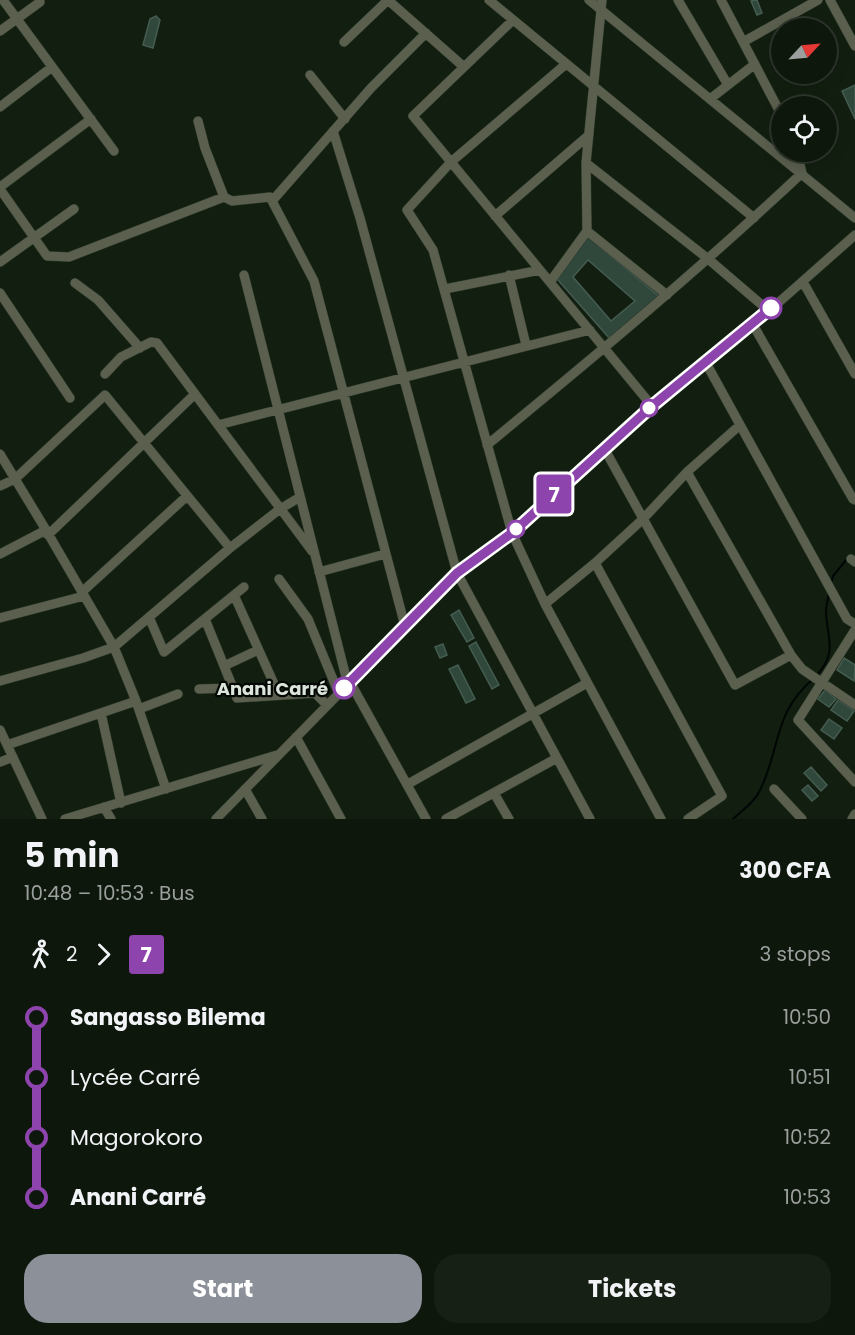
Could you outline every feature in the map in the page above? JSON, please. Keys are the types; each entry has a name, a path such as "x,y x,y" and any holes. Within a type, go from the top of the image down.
{"street":[{"path":"3,0 114,151"},
{"path":"344,42 388,0 464,67"},
{"path":"489,0 754,218"},
{"path":"589,0 602,5 710,99 802,172 855,218"},
{"path":"678,0 728,85"},
{"path":"721,0 772,96"},
{"path":"743,42 818,0"},
{"path":"830,0 855,46"},
{"path":"0,31 40,2"},
{"path":"550,282 587,231 586,163 602,5"},
{"path":"513,20 413,117 652,406"},
{"path":"273,200 333,131 426,33"},
{"path":"566,64 451,162 407,210 432,250 445,289 512,533 545,604 661,819"},
{"path":"710,99 755,64"},
{"path":"0,107 52,67"},
{"path":"310,75 345,118"},
{"path":"91,119 0,188 47,256 69,257 224,197"},
{"path":"198,121 224,197 232,201 270,196 314,281 405,626"},
{"path":"333,131 360,218 457,573 590,819"},
{"path":"495,216 589,135"},
{"path":"800,162 802,172"},
{"path":"586,163 707,258 768,310"},
{"path":"487,445 668,295 802,172"},
{"path":"0,262 74,209"},
{"path":"587,231 668,295"},
{"path":"216,819 457,573 512,533 652,406 803,282 855,235"},
{"path":"445,289 540,270"},
{"path":"244,275 349,683 426,819"},
{"path":"509,275 526,345"},
{"path":"803,282 855,374"},
{"path":"75,283 98,300 140,348"},
{"path":"0,293 70,398"},
{"path":"753,323 855,500"},
{"path":"218,425 590,330"},
{"path":"105,374 121,357 151,342 157,343 315,555"},
{"path":"706,363 847,619 855,624"},
{"path":"0,554 47,532 195,394"},
{"path":"0,486 15,479 105,395 230,549"},
{"path":"545,604 643,519 687,472 740,425"},
{"path":"604,448 735,685 791,655"},
{"path":"0,454 114,647 166,789"},
{"path":"687,472 791,655 802,669 855,705"},
{"path":"0,618 83,594 187,496"},
{"path":"0,681 114,647 230,549 280,509 300,497"},
{"path":"319,572 385,554"},
{"path":"595,563 722,796 704,815 688,819"},
{"path":"279,579 308,619 339,694"},
{"path":"149,618 164,652 244,587"},
{"path":"234,595 279,696"},
{"path":"204,619 237,698 315,693 327,705"},
{"path":"855,630 798,720 855,782"},
{"path":"224,666 258,650"},
{"path":"408,784 588,683"},
{"path":"199,689 232,688"},
{"path":"7,745 101,713 178,694"},
{"path":"101,713 121,803"},
{"path":"0,730 42,819"},
{"path":"296,737 341,819"},
{"path":"65,819 279,754"},
{"path":"0,762 13,757"},
{"path":"446,819 557,758"},
{"path":"245,789 262,819"},
{"path":"774,789 802,819"},
{"path":"494,793 509,819"},
{"path":"104,807 111,819"},
{"path":"852,819 855,814"}],"building":[{"path":"757,0 762,13 757,15 751,1"},
{"path":"156,16 160,20 153,48 143,45 150,19"},
{"path":"855,85 855,119 842,91"},
{"path":"587,236 660,297 610,339 557,279","holes":["588,260 635,301 611,321 573,277"]},
{"path":"459,610 474,638 467,642 451,615"},
{"path":"476,642 499,685 492,689 469,646"},
{"path":"443,644 447,655 440,658 435,647"},
{"path":"844,658 855,665 854,681 837,670"},
{"path":"458,665 475,699 466,703 449,669"},
{"path":"825,690 836,699 829,707 818,699"},
{"path":"838,700 854,711 847,721 831,710"},
{"path":"829,719 842,728 834,739 821,730"},
{"path":"811,767 827,785 821,791 804,773"},
{"path":"808,785 818,796 812,801 802,790"}],"waterway":[{"path":"831,584 833,576 847,559"},
{"path":"817,675 829,652 826,612 829,593"},
{"path":"733,819 757,796 766,777 790,706 813,679"}],"bus line":[{"name":"7","path":"344,688 457,573 512,533 652,406 771,308"}],"place":[{"name":"Anani Carré","path":"344,688"}]}
